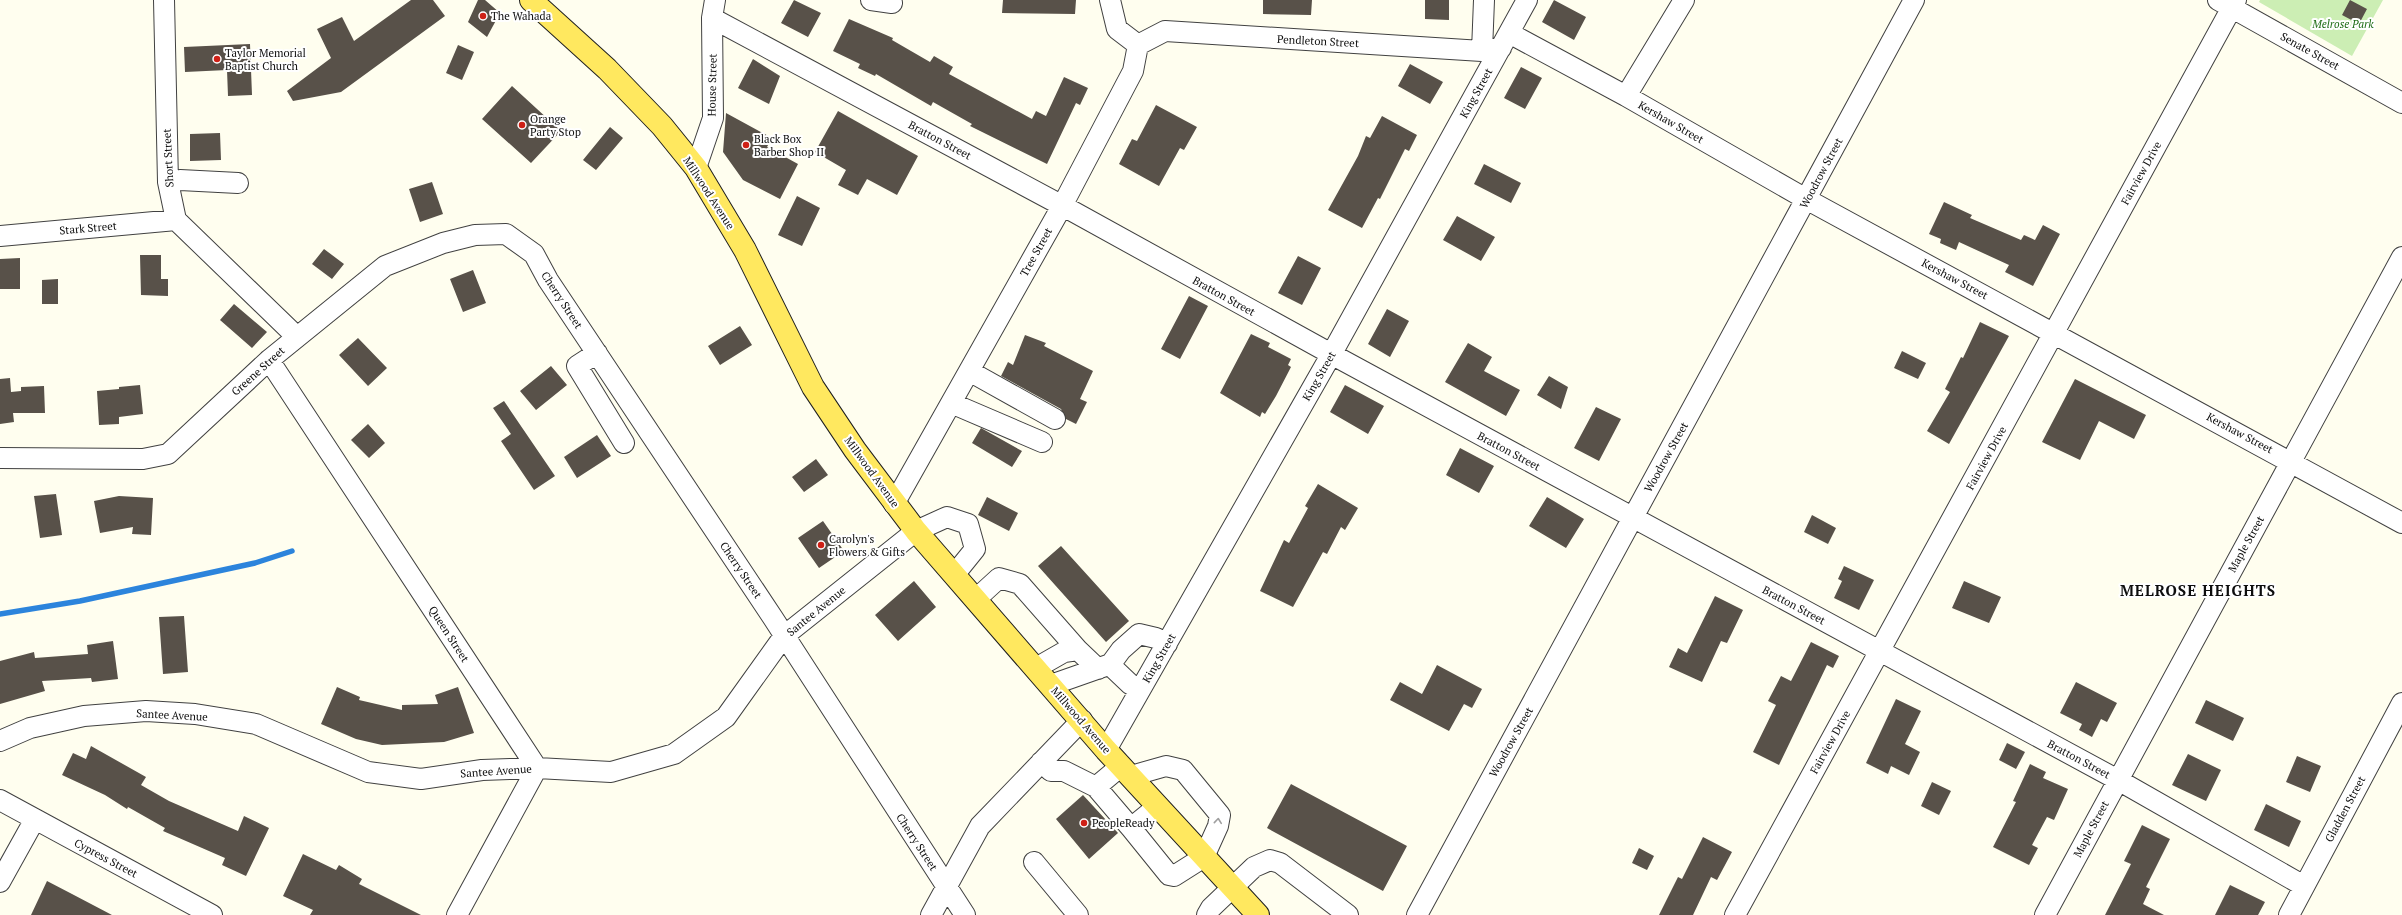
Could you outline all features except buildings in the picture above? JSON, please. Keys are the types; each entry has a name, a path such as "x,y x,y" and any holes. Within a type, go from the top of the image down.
{"main road":[{"name":"Millwood Avenue","path":"531,0 607,69 662,126 696,168 746,250 813,387 854,450 894,504 954,575 1082,720 1106,750 1258,915"}],"street":[{"name":"Short Street","path":"164,0 168,182 176,220"},
{"path":"871,0 892,3"},
{"path":"1110,0 1117,29 1138,45"},
{"path":"1484,0 1497,44"},
{"name":"King Street","path":"1106,750 1331,355 1497,44 1527,0"},
{"path":"1626,96 1684,0"},
{"name":"Woodrow Street","path":"1417,915 1914,0"},
{"name":"Senate Street","path":"2229,2 2402,103"},
{"name":"Fairview Drive","path":"1735,915 2054,333 2229,2"},
{"name":"House Street","path":"696,168 713,118 714,9"},
{"name":"Bratton Street","path":"714,9 1062,206 1331,355 2118,780 2304,886"},
{"name":"Pendleton Street","path":"1138,45 1165,31 1497,44"},
{"name":"Kershaw Street","path":"1497,44 1626,96 1806,200 2402,522"},
{"name":"Tree Street","path":"894,504 1062,206 1133,71 1138,45"},
{"path":"168,182 180,180 238,183"},
{"path":"176,220 297,337"},
{"name":"Stark Street","path":"0,236 176,220"},
{"name":"Greene Street","path":"0,458 143,459 168,454 269,360 385,266 443,243 475,235 506,234"},
{"name":"Cherry Street","path":"506,234 534,254 548,280 784,636 965,915"},
{"name":"Maple Street","path":"2045,915 2402,257"},
{"path":"597,352 577,366 624,443"},
{"name":"Queen Street","path":"269,360 537,768"},
{"path":"969,371 1055,420"},
{"path":"605,411 626,398"},
{"path":"951,403 1042,442"},
{"name":"Santee Avenue","path":"1,743 30,728 84,716 146,711 195,714 256,724 368,772 421,779 482,770 537,768 611,772 674,754 726,718 784,636 916,531 946,517 968,524 975,549 954,575"},
{"path":"976,599 1000,578 1020,584 1078,650 1140,690"},
{"path":"1051,685 1104,667 1139,634 1156,638 1167,644"},
{"path":"1036,668 1064,652 1078,650"},
{"name":"Gladden Street","path":"2289,915 2402,703"},
{"path":"930,915 980,826 1082,720"},
{"path":"1041,762 1051,771 1064,771 1096,787 1169,875 1174,876 1204,856 1218,826 1220,815 1183,770 1166,766 1126,771 1096,787"},
{"path":"457,915 537,768"},
{"name":"Cypress Street","path":"0,800 212,915"},
{"path":"1131,828 1158,806"},
{"path":"0,882 35,819"},
{"path":"1207,915 1254,867 1270,860 1280,863 1348,915"},
{"path":"1034,862 1078,915"}],"green space":[{"name":"Melrose Park","path":"2260,0 2383,0 2352,56 2259,2"}],"waterway":[{"path":"0,614 80,601 255,563 292,551"}],"place":[{"name":"The Wahada","path":"483,16"},
{"name":"Taylor Memorial Baptist Church","path":"217,59"},
{"name":"Orange Party Stop","path":"522,125"},
{"name":"Black Box Barber Shop II","path":"746,145"},
{"name":"Carolyn's Flowers & Gifts","path":"821,545"},
{"name":"PeopleReady","path":"1084,823"}],"district":[{"name":"MELROSE HEIGHTS","path":"2198,591"}]}
